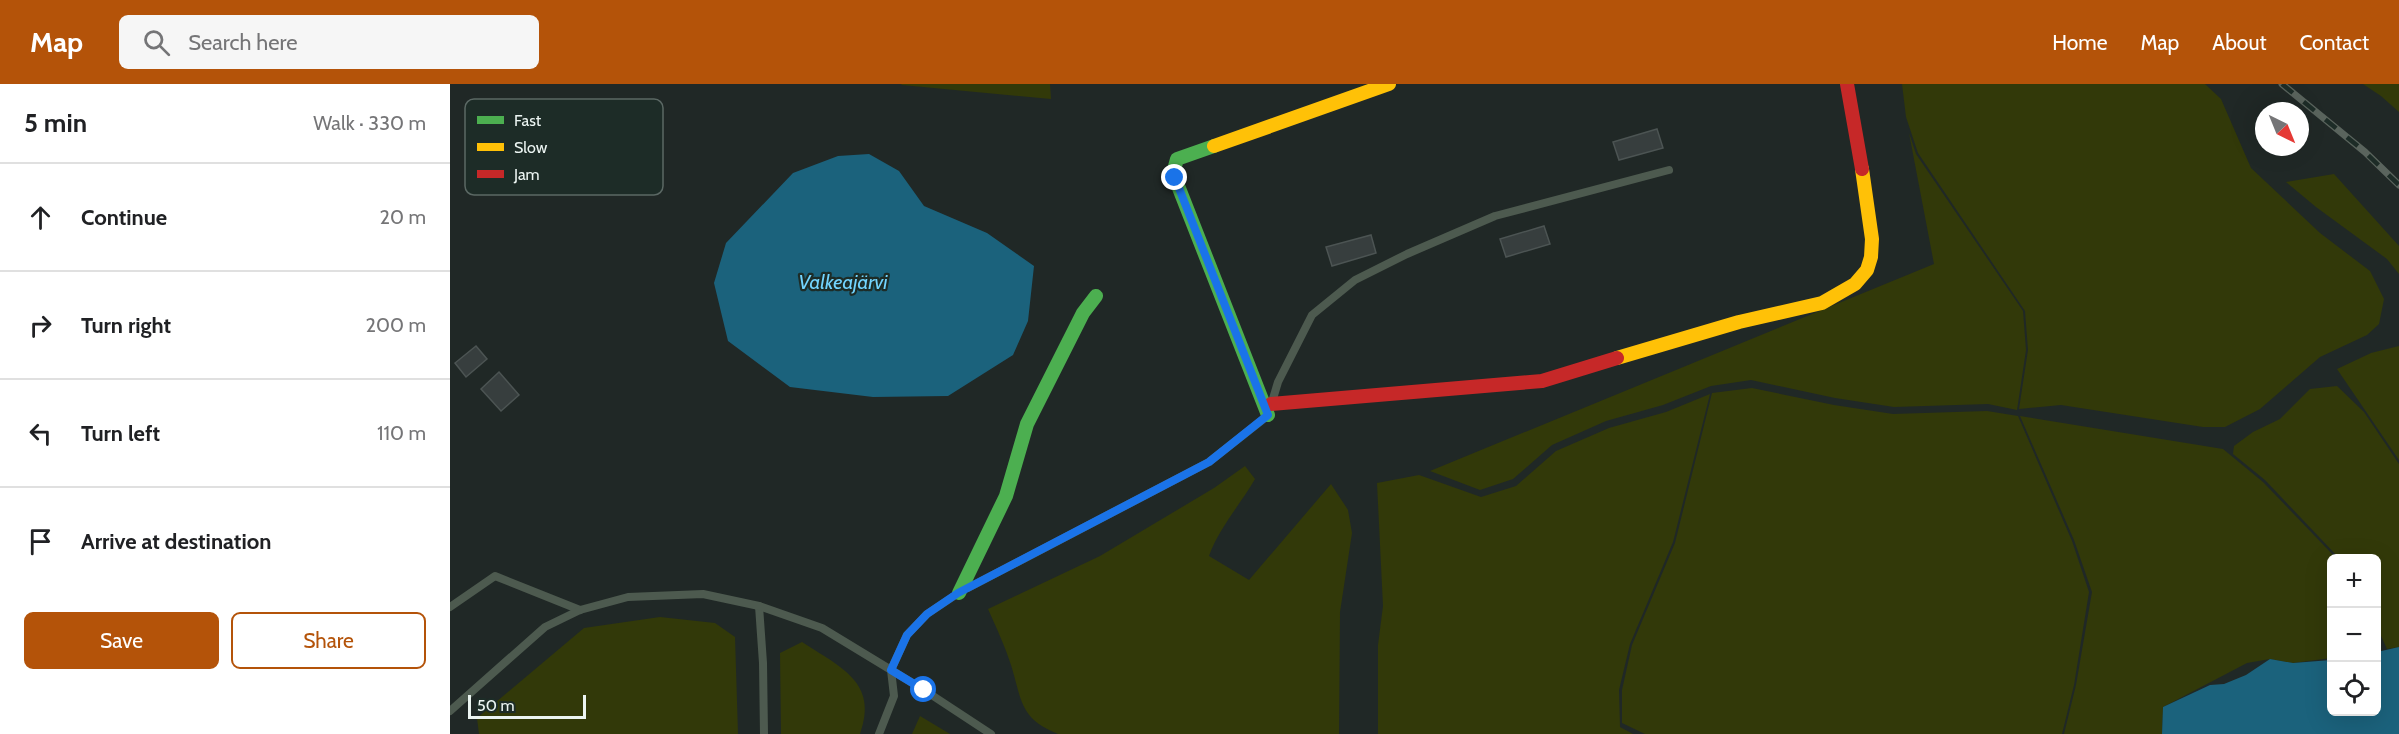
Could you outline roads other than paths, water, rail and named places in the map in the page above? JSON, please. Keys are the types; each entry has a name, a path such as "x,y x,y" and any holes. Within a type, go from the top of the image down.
{"street":[{"path":"1389,84 1177,159 1174,170 1175,178 1270,410 1542,381 1739,322 1822,303 1839,295 1855,284 1867,270 1871,257 1872,239 1847,84"},
{"path":"958,593 1006,496 1027,424 1083,313 1096,296"}],"lane":[{"path":"879,734 894,696 891,670 907,635 927,614 958,593 1209,462 1270,410 1278,382 1312,315 1355,280 1407,254 1495,216 1669,170"},
{"path":"450,607 495,576 580,609"},
{"path":"450,711 545,627 580,609 628,597 703,594 759,606 822,628 991,734"},
{"path":"759,606 764,734"}],"water":[{"name":"Valkeajärvi","path":"869,154 899,171 924,206 987,233 1034,266 1028,321 1013,355 948,396 873,397 790,387 728,341 714,283 726,243 793,173 838,156"},
{"path":"2399,647 2399,734 2162,734 2163,707 2210,685 2224,684 2246,675 2270,659 2293,663 2327,660 2327,716 2381,716 2381,651"}],"railway":[{"path":"2282,84 2365,152 2399,185"}]}
